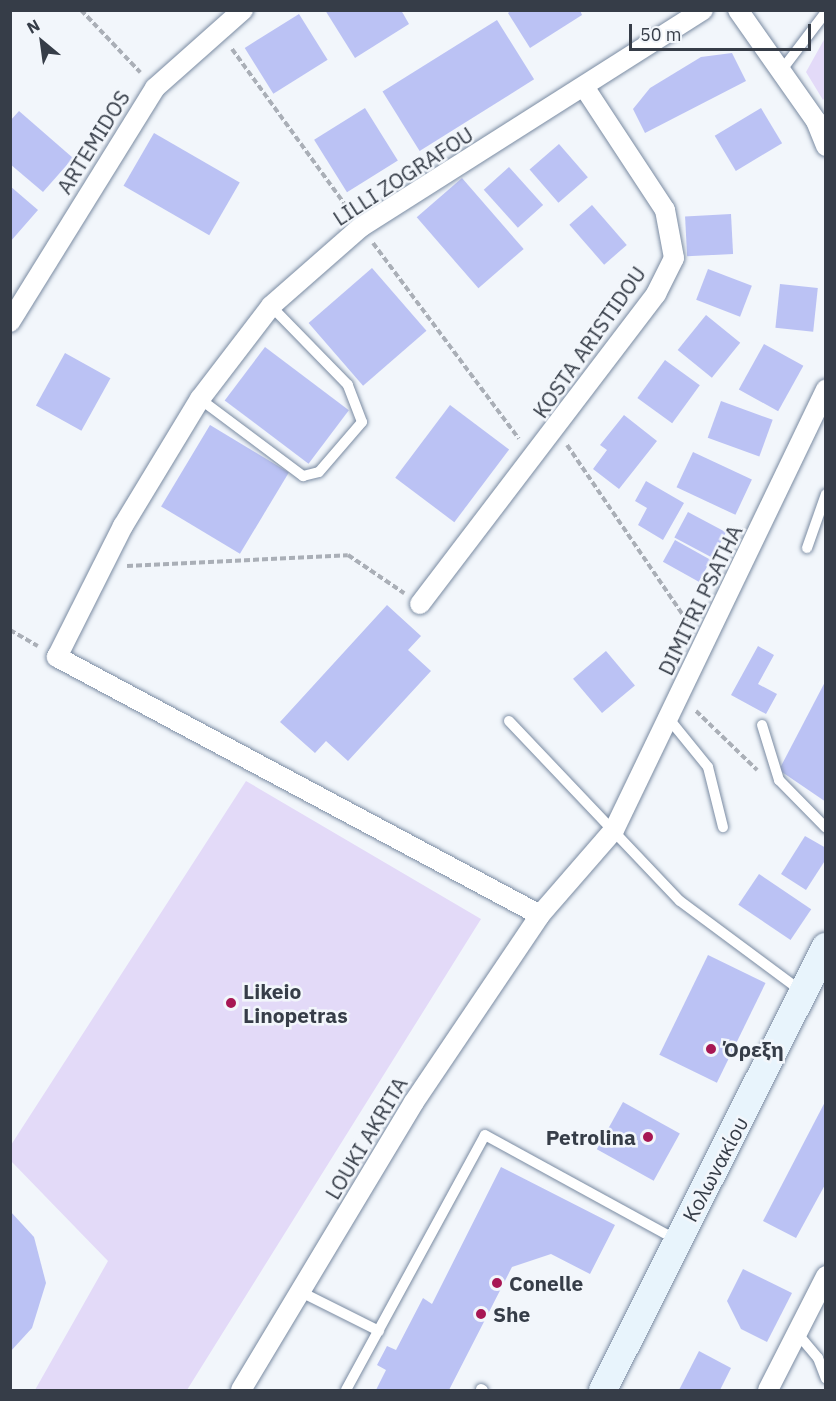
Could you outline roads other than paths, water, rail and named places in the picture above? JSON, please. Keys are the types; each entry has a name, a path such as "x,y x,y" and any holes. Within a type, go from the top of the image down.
{"main road":[{"name":"Κολωνακίου","path":"622,1390 814,990 825,947"},
{"name":"Κολωνακίου","path":"603,1390 677,1240 814,990"}],"street":[{"name":"ARTEMIDOS","path":"12,315 155,88 243,10"},
{"name":"LILLI ZOGRAFOU","path":"540,915 57,657 103,567 200,399 272,306 361,227 585,88 703,10"},
{"path":"738,10 781,71 825,146"},
{"name":"KOSTA ARISTIDOU","path":"420,604 556,430 656,294 674,258 665,210 585,88"},
{"name":"DIMITRI PSATHA","path":"614,830 825,389"},
{"name":"LOUKI AKRITA","path":"241,1390 303,1293 414,1102 540,915 614,830"},
{"path":"768,1390 825,1276"}],"lane":[{"path":"781,71 825,12"},
{"path":"200,399 303,476 319,472 362,422 348,385 272,306"},
{"path":"807,548 825,494"},
{"path":"669,719 708,767 723,827"},
{"path":"509,721 680,901 814,990"},
{"path":"762,725 770,760 786,788 825,828"},
{"path":"346,1390 485,1135 677,1240"},
{"path":"303,1293 379,1331"},
{"path":"797,1333 818,1358 825,1379"}],"place":[{"name":"Likeio Linopetras","path":"231,1003"},
{"name":"Όρεξη","path":"711,1049"},
{"name":"Petrolina","path":"648,1137"},
{"name":"Conelle","path":"497,1283"},
{"name":"She","path":"481,1314"}]}
